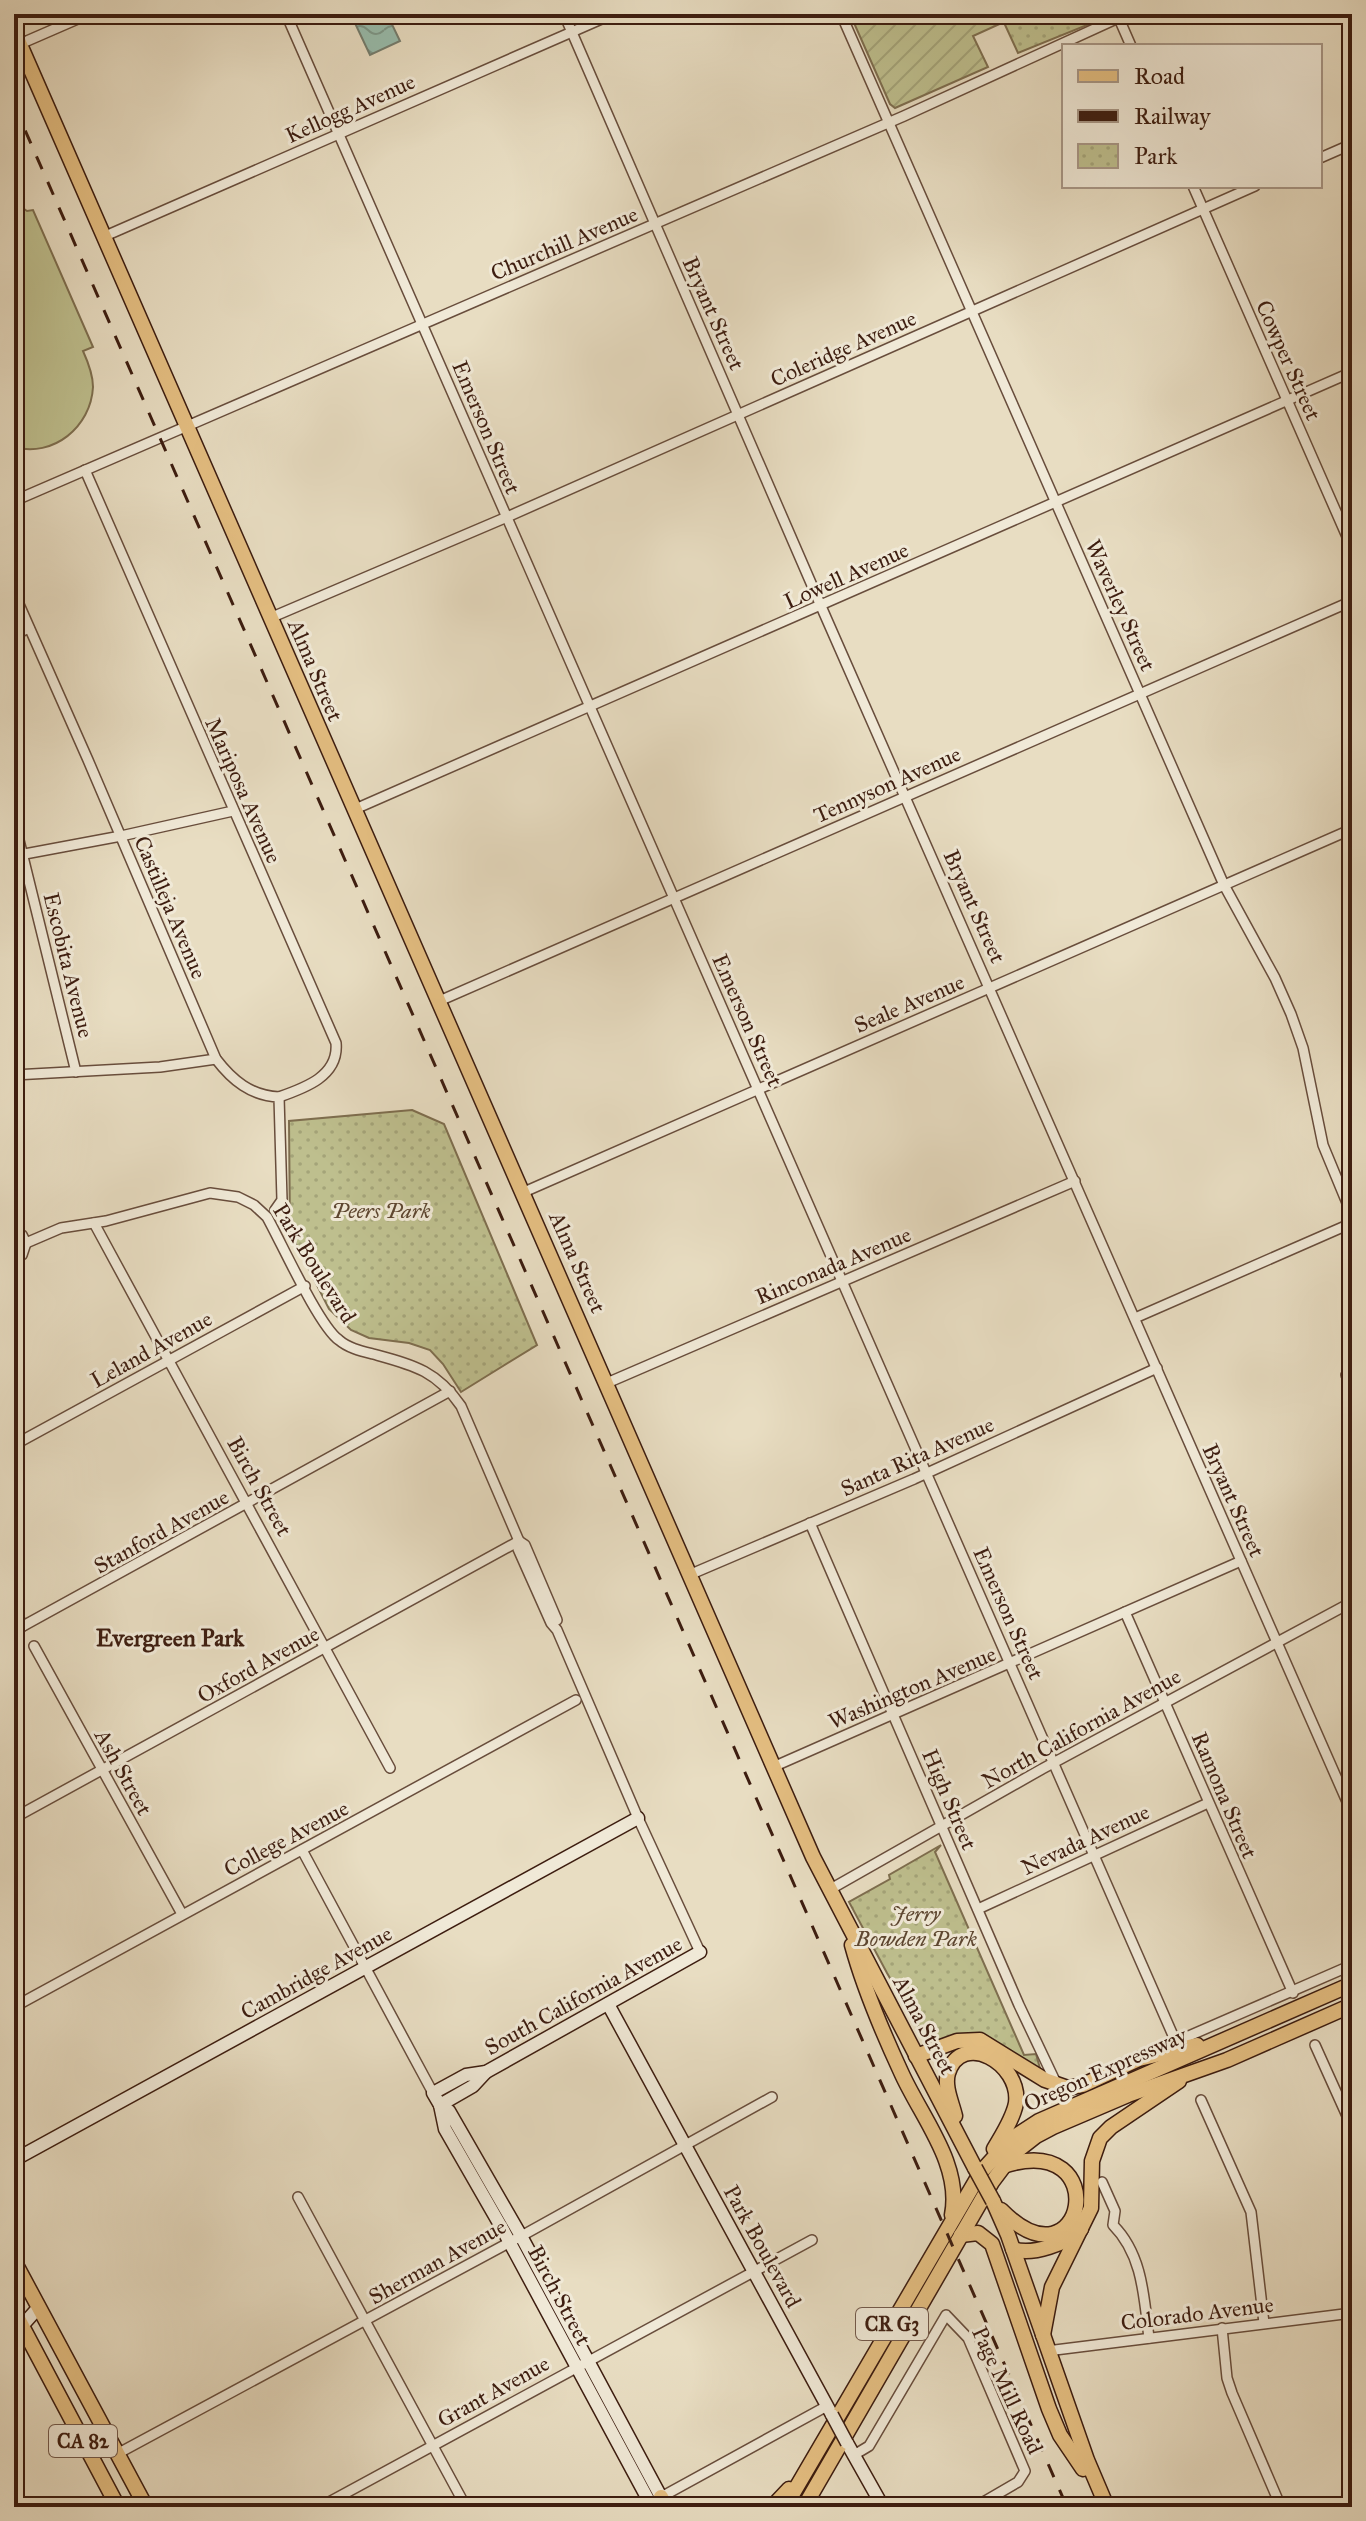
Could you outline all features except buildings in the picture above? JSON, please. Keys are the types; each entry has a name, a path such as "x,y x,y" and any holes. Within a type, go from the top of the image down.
{"main road":[{"name":"Alma Street","path":"17,38 773,1767 829,1890 993,2201 1106,2507"},
{"path":"844,1918 866,1991 951,2175 955,2200 954,2233 978,2233 992,2244 1060,2435 1106,2507"},
{"name":"Oregon Expressway","path":"804,2507 954,2233 978,2170 1003,2146 1030,2126 1352,1984"},
{"name":"Oregon Expressway","path":"785,2507 954,2233 1003,2166 1022,2146 1053,2127 1128,2095 1186,2076 1352,2005"},
{"path":"916,2056 954,2042 980,2040 1061,2087 1083,2085 1139,2059 1225,2040"},
{"path":"962,2140 947,2086 948,2072 963,2056 987,2055 1007,2071 1016,2097 1009,2121 978,2170"},
{"path":"1045,2344 1052,2287 1091,2208 1093,2153 1100,2138 1111,2127 1186,2076"},
{"path":"993,2201 1019,2227 1040,2235 1062,2229 1075,2211 1075,2187 1059,2167 1035,2158 1003,2166"},
{"path":"1013,2249 1021,2252 1061,2241 1076,2235 1086,2222"},
{"name":"CA 82","path":"14,2261 146,2507"},
{"name":"CA 82","path":"14,2311 18,2328 118,2507"},
{"path":"772,2507 803,2475"}],"street":[{"path":"17,38 89,14"},
{"name":"Emerson Street","path":"286,14 1175,2040"},
{"name":"Bryant Street","path":"564,14 1352,1813"},
{"name":"Kellogg Avenue","path":"103,237 613,14"},
{"name":"Waverley Street","path":"841,14 1224,885 1275,978 1305,1057 1323,1145 1352,1215"},
{"path":"1121,15 1130,44"},
{"name":"Churchill Avenue","path":"14,501 890,122 1121,15"},
{"path":"1322,157 1352,144"},
{"name":"Cowper Street","path":"1194,188 1352,548"},
{"name":"Coleridge Avenue","path":"270,618 507,517 1250,188"},
{"name":"Lowell Avenue","path":"353,810 1352,372"},
{"name":"Mariposa Avenue","path":"85,470 336,1043 337,1054 329,1071 321,1078 279,1097"},
{"name":"Castilleja Avenue","path":"14,593 216,1059 234,1080 250,1091 266,1097 279,1097"},
{"name":"Tennyson Avenue","path":"437,1002 1352,601"},
{"path":"14,635 29,628"},
{"path":"19,855 233,811"},
{"name":"Escobita Avenue","path":"14,820 19,855 76,1072"},
{"name":"Seale Avenue","path":"524,1192 1352,829"},
{"path":"14,1075 160,1067 216,1059"},
{"path":"275,1210 282,1200 279,1097"},
{"name":"Rinconada Avenue","path":"607,1383 1075,1181"},
{"name":"Park Boulevard","path":"26,1243 61,1228 94,1223 210,1193 233,1195 254,1205 267,1217 331,1333 343,1344 418,1366 431,1373 450,1391 463,1411 519,1541 518,1549 551,1623 557,1625 638,1818 700,1952"},
{"name":"Birch Street","path":"94,1223 390,1768"},
{"path":"1135,1318 1352,1223"},
{"path":"14,1231 22,1235 26,1243 24,1252 14,1259"},
{"name":"Leland Avenue","path":"14,1445 305,1286"},
{"name":"Santa Rita Avenue","path":"689,1575 927,1473 1157,1368"},
{"name":"Stanford Avenue","path":"19,1628 450,1391"},
{"name":"High Street","path":"810,1523 1053,2080 1061,2087"},
{"name":"Oxford Avenue","path":"14,1818 519,1541"},
{"name":"Washington Avenue","path":"773,1767 1241,1561"},
{"name":"North California Avenue","path":"829,1890 1054,1763 1352,1602"},
{"path":"14,1609 19,1628"},
{"name":"Ramona Street","path":"1125,1612 1293,1993"},
{"name":"Ash Street","path":"34,1646 182,1914"},
{"name":"College Avenue","path":"14,2007 576,1700"},
{"name":"Nevada Avenue","path":"978,1909 1208,1803"},
{"name":"Cambridge Avenue","path":"14,2160 638,1818"},
{"name":"Birch Street","path":"302,1850 437,2099 449,2111 576,2367 655,2504"},
{"name":"South California Avenue","path":"437,2099 466,2075 486,2072 700,1952"},
{"path":"1139,2059 1175,2040 1213,2027 1352,1965"},
{"name":"Park Boulevard","path":"608,2004 883,2507"},
{"path":"1315,2045 1352,2127"},
{"name":"Sherman Avenue","path":"117,2454 772,2097"},
{"path":"1201,2100 1251,2212 1264,2323"},
{"path":"1102,2182 1115,2211 1113,2225 1128,2243 1140,2273 1149,2338"},
{"path":"298,2197 466,2507"},
{"name":"Birch Street","path":"515,2239 588,2360 655,2504"},
{"name":"Grant Avenue","path":"320,2507 812,2240"},
{"path":"18,2328 38,2308"},
{"name":"Colorado Avenue","path":"1045,2344 1149,2338 1352,2313"},
{"name":"Page Mill Road","path":"854,2455 869,2446 946,2315 968,2338 1025,2471 1018,2482 975,2507"},
{"path":"18,2328 46,2322"},
{"path":"1222,2328 1227,2378 1281,2507"},
{"path":"655,2504 829,2410"}],"green space":[{"path":"850,14 1000,14 1004,22 973,36 988,67 895,108 890,104"},
{"path":"1000,14 1107,14 1102,19 1018,53"},
{"path":"14,202 27,211 33,210 93,347 83,351 93,387 85,415 67,436 43,448 14,447"},
{"name":"Peers Park","path":"412,1110 444,1124 537,1345 461,1392 430,1350 409,1343 369,1338 351,1330 329,1309 290,1232 289,1121"},
{"name":"Jerry Bowden Park","path":"941,1845 935,1852 1024,2055 1036,2054 1041,2072 1000,2046 927,2041 849,1902"}],"water":[{"path":"365,14 387,14 400,41 370,55 353,19"}],"railway":[{"path":"14,105 1067,2507"}],"district":[{"name":"Evergreen Park","path":"170,1638"}]}
